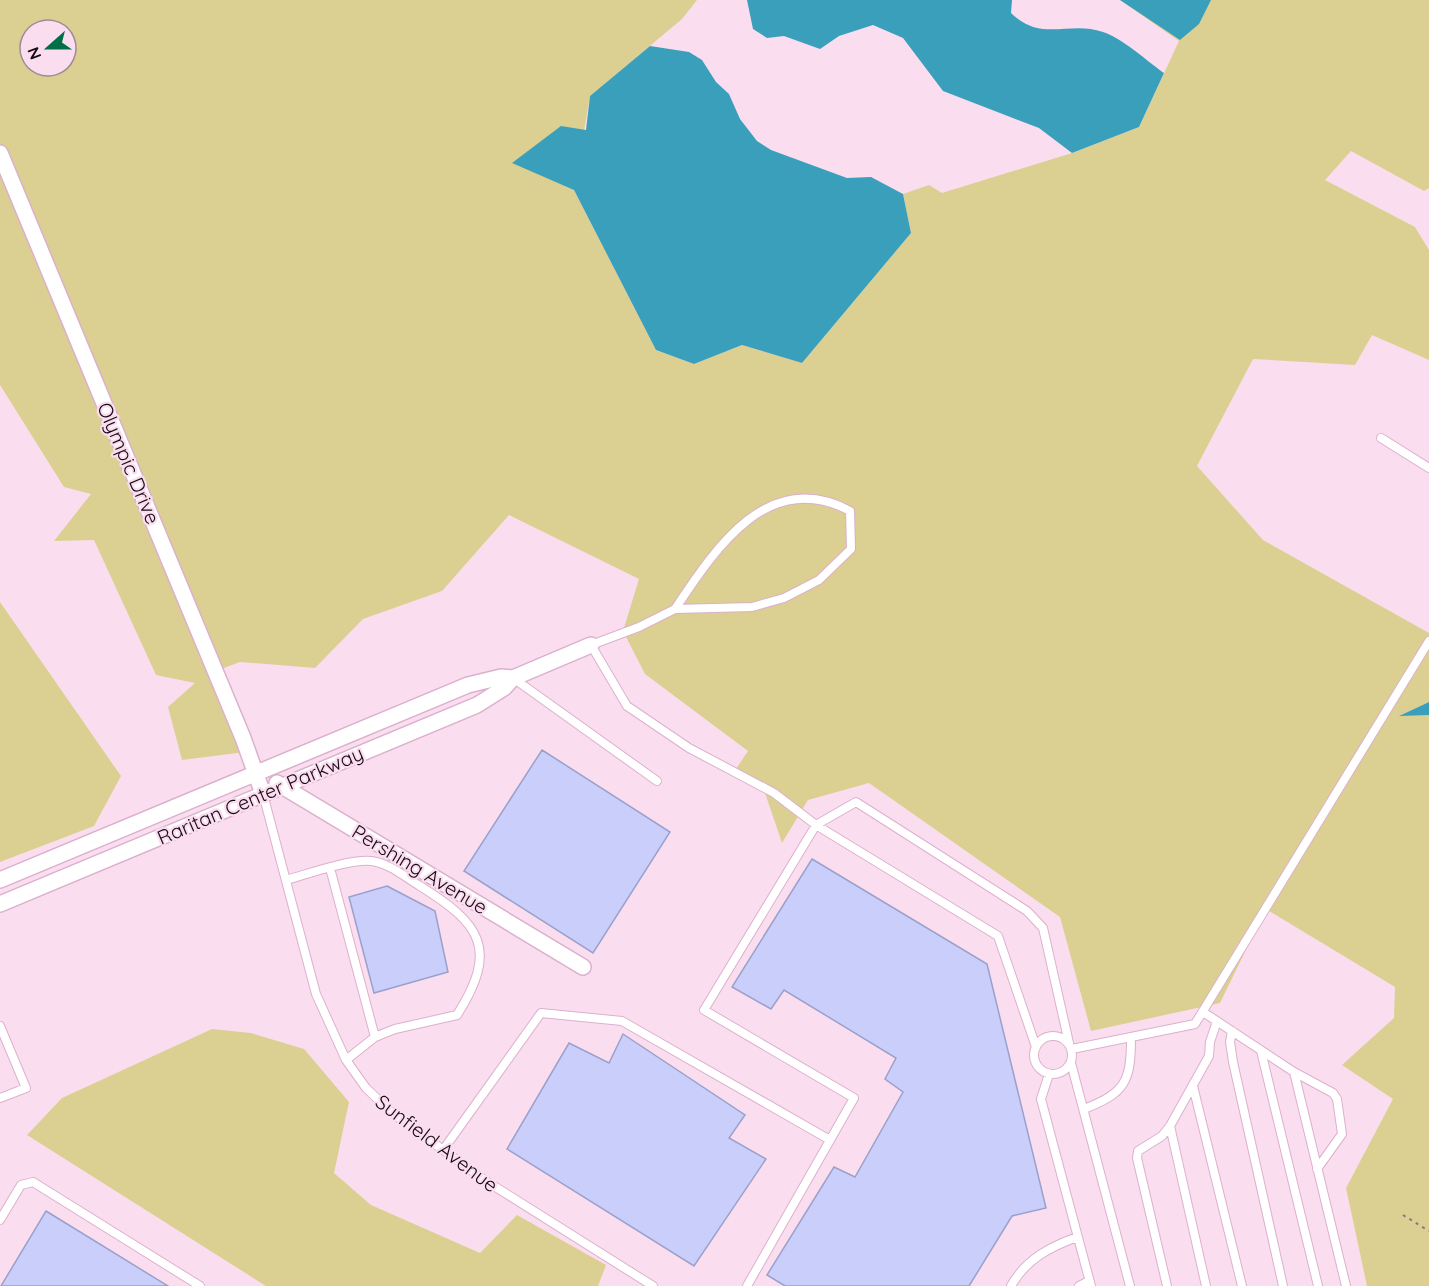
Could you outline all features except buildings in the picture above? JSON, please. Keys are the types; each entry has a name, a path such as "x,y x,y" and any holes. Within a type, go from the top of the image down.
{"street":[{"name":"Olympic Drive","path":"0,153 263,794"},
{"name":"Raritan Center Parkway","path":"0,880 468,685 490,679 513,678 591,645"},
{"name":"Raritan Center Parkway","path":"0,904 477,705 504,688 513,678"},
{"name":"Pershing Avenue","path":"256,773 283,786 583,967"}],"lane":[{"path":"1382,438 1429,468"},
{"path":"675,609 729,534 759,512 801,497 830,500 850,511 851,549 819,580 784,598 752,607 675,609 639,627 591,645 627,706 689,748 774,793 816,825 998,936 1036,1047 1036,1063 1049,1074 1062,1073 1071,1063"},
{"path":"1070,1046 1131,1038 1196,1024 1429,641"},
{"path":"513,678 657,781"},
{"name":"Sunfield Avenue","path":"263,794 316,994 346,1060 366,1088 392,1113 444,1150 520,1203 648,1285"},
{"path":"747,1286 854,1098 704,1010 816,825 856,802 1027,911 1042,928 1070,1046 1071,1063 1130,1286"},
{"path":"286,880 330,868 370,861 388,867 455,908 475,931 482,956 471,993 457,1015 394,1029 375,1037 346,1060"},
{"path":"330,868 375,1037"},
{"path":"1203,1012 1294,1072 1333,1093 1337,1099 1342,1134 1317,1169"},
{"path":"444,1150 541,1013 621,1021 830,1140"},
{"path":"1167,1286 1137,1158 1138,1151 1162,1136 1170,1126 1209,1056 1210,1042 1217,1022"},
{"path":"0,1026 26,1088 0,1098"},
{"path":"1232,1031 1230,1042 1233,1062 1283,1286"},
{"path":"1036,1047 1041,1041 1052,1036 1064,1039 1070,1046"},
{"path":"1084,1109 1118,1092 1129,1074 1131,1038"},
{"path":"1261,1050 1318,1286"},
{"path":"1294,1072 1346,1286"},
{"path":"1049,1074 1041,1099 1090,1283 1079,1286"},
{"path":"1192,1086 1242,1286"},
{"path":"1170,1126 1206,1286"},
{"path":"0,1220 21,1185 33,1182 200,1286"},
{"path":"1011,1286 1020,1270 1049,1248 1077,1237"}],"path":[{"path":"1403,1215 1429,1231"}],"shaded area":[{"path":"0,0 697,0 682,19 590,96 574,190 656,350 694,364 742,345 802,363 911,233 903,194 929,185 942,193 1072,153 1139,127 1179,41 1120,0 1429,0 1429,188 1424,191 1351,151 1325,180 1415,227 1429,250 1429,360 1372,335 1355,365 1253,359 1197,466 1263,540 1429,633 1429,702 1401,715 1429,715 1429,1286 1367,1286 1346,1188 1393,1099 1342,1065 1394,1018 1395,987 1266,909 1220,1003 1091,1031 1060,917 869,783 808,800 782,843 762,784 732,775 748,751 645,674 623,631 639,579 509,515 442,591 363,619 315,668 240,662 221,669 253,751 182,760 168,707 195,683 156,675 94,540 54,541 91,494 64,487 0,385"},
{"path":"0,602 121,776 94,826 0,862"},
{"path":"212,1029 251,1033 304,1049 349,1102 334,1173 371,1205 480,1253 517,1215 606,1265 598,1286 266,1286 27,1135 62,1098"}],"water":[{"path":"747,0 1012,0 1011,13 1022,22 1045,29 1079,28 1103,32 1126,44 1164,73 1139,127 1072,153 1039,128 943,91 903,38 873,25 839,36 820,49 784,36 767,38 753,29"},
{"path":"1120,0 1211,0 1199,24 1180,40"},
{"path":"650,46 689,52 702,60 716,82 729,94 740,119 757,141 771,150 847,178 871,177 903,194 911,233 802,363 742,345 694,364 656,350 574,190 512,163 561,126 586,130 590,96"},
{"path":"1429,702 1429,715 1399,716"}]}
